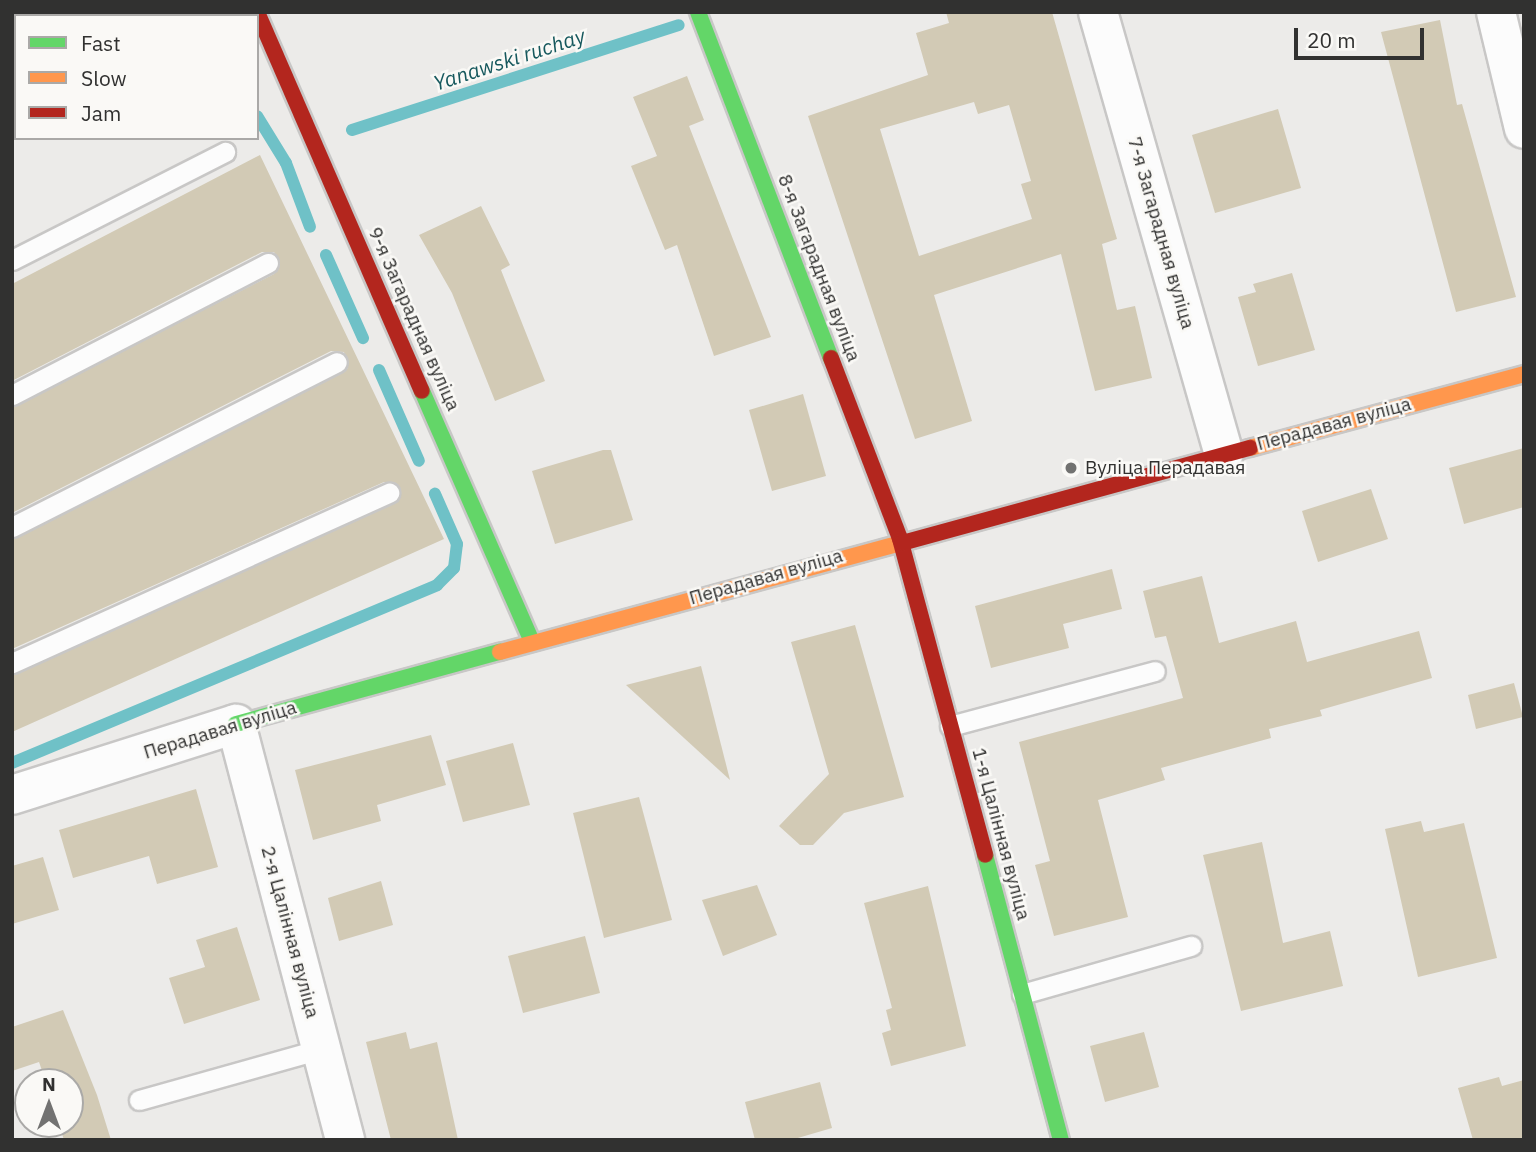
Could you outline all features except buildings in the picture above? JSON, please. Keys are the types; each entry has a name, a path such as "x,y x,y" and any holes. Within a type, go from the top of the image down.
{"street":[{"name":"8-я Загарадная вуліца","path":"698,12 900,539"},
{"name":"7-я Загарадная вуліца","path":"1098,12 1224,453"},
{"path":"1496,12 1524,129"},
{"name":"9-я Загарадная вуліца","path":"259,17 532,642"},
{"name":"Перадавая вуліца","path":"12,795 236,724 900,539 1524,374"},
{"name":"1-я Цалінная вуліца","path":"900,539 1061,1140"},
{"name":"2-я Цалінная вуліца","path":"236,724 345,1140"}],"lane":[{"path":"12,261 225,152"},
{"path":"12,395 268,263"},
{"path":"12,527 337,362"},
{"path":"12,663 389,493"},
{"path":"950,726 1155,671"},
{"path":"1022,993 1191,946"},
{"path":"139,1100 321,1049"}],"waterway":[{"name":"Yanawski ruchay","path":"352,130 679,25"},
{"path":"259,119 286,163 310,227"},
{"path":"326,255 363,338"},
{"path":"379,370 419,461"},
{"path":"12,763 437,585 454,568 457,544 435,494"}],"traffic: fast":[{"path":"698,12 831,358"},
{"path":"422,391 532,642"},
{"path":"236,724 500,652"},
{"path":"985,855 1061,1140"}],"traffic: slow":[{"path":"1250,448 1524,374"},
{"path":"500,652 902,543"}],"traffic: jam":[{"path":"259,17 422,391"},
{"path":"831,358 900,539 985,855"},
{"path":"902,543 1250,448"}],"place":[{"name":"Вуліца Перадавая","path":"1071,468"}]}
